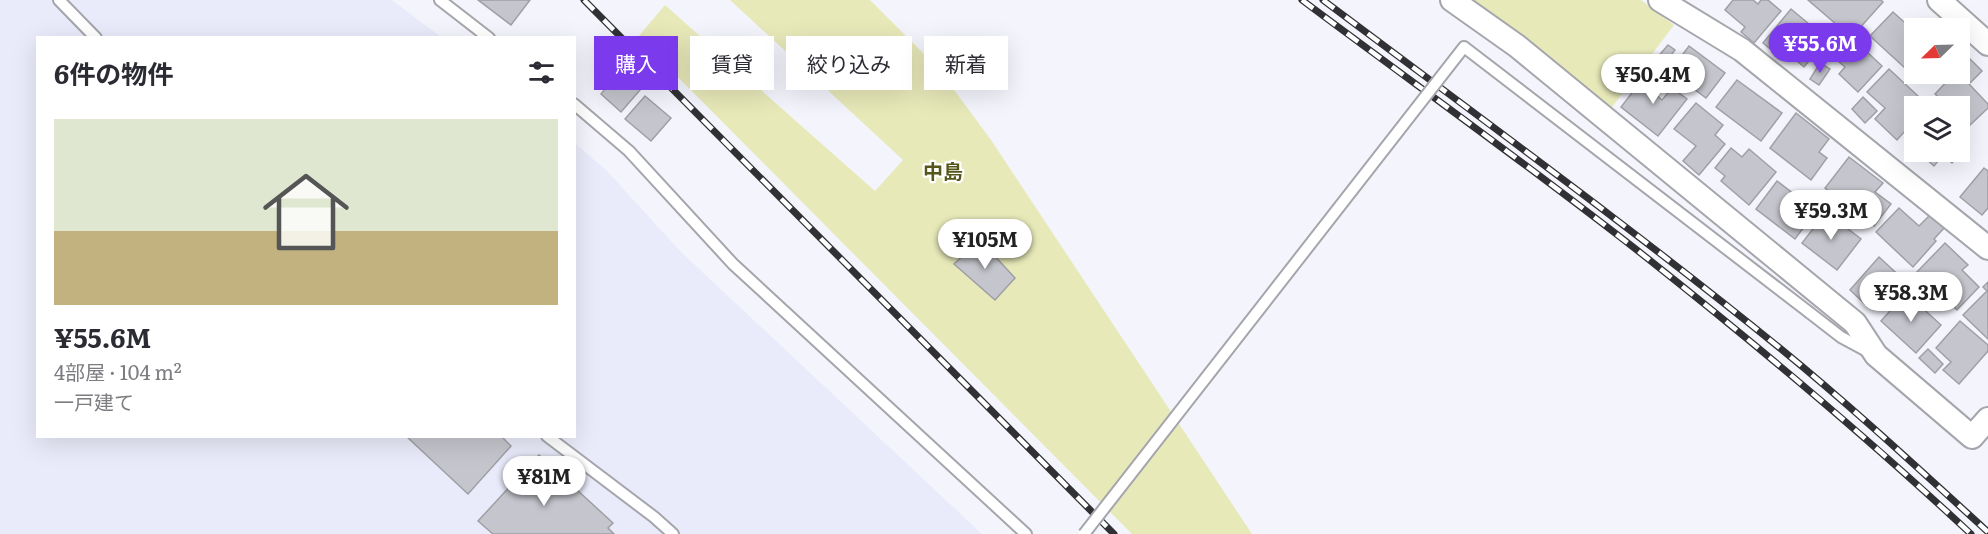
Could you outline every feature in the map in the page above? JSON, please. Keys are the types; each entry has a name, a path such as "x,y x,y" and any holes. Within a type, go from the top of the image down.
{"street":[{"path":"1452,0 1517,46 1855,323 1876,355 1972,437 1988,420"},
{"path":"1660,0 1742,50 1988,248"},
{"path":"1939,0 1988,44"}],"lane":[{"path":"60,0 94,36"},
{"path":"441,0 486,36"},
{"path":"1084,534 1464,47 1810,313 1841,336 1876,355"},
{"path":"576,106 629,151 732,264 1026,534"},
{"path":"550,438 673,534"}],"shaded area":[{"path":"0,0 392,0 440,36 36,36 36,438 576,438 576,144 608,172 680,251 982,534 0,534"}],"green space":[{"path":"730,0 870,0 906,36 786,36 786,52 774,41 774,36 769,36"},
{"path":"1468,0 1641,0 1674,25 1609,111"},
{"path":"665,5 700,36 690,36 690,89 678,77 678,36 639,36"},
{"path":"912,42 924,54 924,90 954,90 991,140 1252,534 1132,534 691,90 761,90 875,191 903,160 827,90 912,90"}],"building":[{"path":"478,0 530,0 511,25"},
{"path":"1733,0 1753,0 1758,4 1761,0 1768,0 1781,11 1754,43 1741,32 1745,27 1725,10"},
{"path":"1808,0 1881,0 1883,2 1857,31 1849,24 1844,31"},
{"path":"1791,9 1827,39 1804,67 1785,51 1780,57 1763,43"},
{"path":"1893,12 1904,22 1904,67 1870,36"},
{"path":"1849,35 1882,66 1858,92 1839,74 1845,67 1831,55"},
{"path":"1668,45 1675,50 1663,65 1656,59"},
{"path":"1689,46 1725,73 1706,98 1670,71"},
{"path":"1970,59 1982,71 1970,83"},
{"path":"1820,63 1830,69 1819,85 1810,79"},
{"path":"1889,69 1918,96 1904,96 1904,132 1897,140 1875,119 1885,108 1867,92"},
{"path":"1648,72 1663,83 1655,94 1662,100 1672,88 1687,99 1658,136 1621,107"},
{"path":"1737,80 1782,113 1761,141 1716,107"},
{"path":"1944,84 1969,84 1988,104 1988,108 1970,125 1970,96 1937,96 1935,94"},
{"path":"604,90 640,90 621,112 601,94"},
{"path":"645,96 671,118 651,141 625,119"},
{"path":"1863,97 1877,111 1865,123 1852,109"},
{"path":"1696,103 1723,125 1715,135 1725,144 1699,175 1683,161 1696,146 1674,129"},
{"path":"1796,113 1829,139 1819,152 1827,158 1811,180 1770,148"},
{"path":"1731,148 1742,157 1749,149 1776,172 1749,205 1721,181 1725,176 1715,168"},
{"path":"1849,157 1883,183 1875,192 1891,204 1874,226 1825,188"},
{"path":"1984,168 1988,171 1988,208 1982,215 1960,197"},
{"path":"1777,181 1816,211 1795,239 1756,209"},
{"path":"1899,208 1919,226 1931,214 1945,227 1913,267 1876,232"},
{"path":"1826,212 1861,239 1837,270 1802,243"},
{"path":"980,240 1015,278 995,300 954,264"},
{"path":"1945,243 1968,265 1962,270 1979,287 1957,310 1917,272"},
{"path":"1879,257 1906,282 1883,307 1871,297 1865,304 1850,290"},
{"path":"1988,282 1988,339 1963,315 1987,291 1983,287"},
{"path":"1906,293 1941,325 1916,353 1881,321"},
{"path":"1960,321 1988,345 1988,351 1959,384 1943,370 1951,362 1936,348"},
{"path":"1928,349 1943,364 1935,373 1919,358"},
{"path":"408,438 503,438 511,446 468,494"},
{"path":"539,455 613,523 608,528 614,534 493,534 478,521"}],"railway":[{"path":"584,0 1114,534"},
{"path":"1302,0 1519,160 1647,258 1812,393 1971,534"},
{"path":"1323,0 1554,172 1725,304 1834,393 1988,532"}],"district":[{"name":"中島","path":"943,170"}]}
